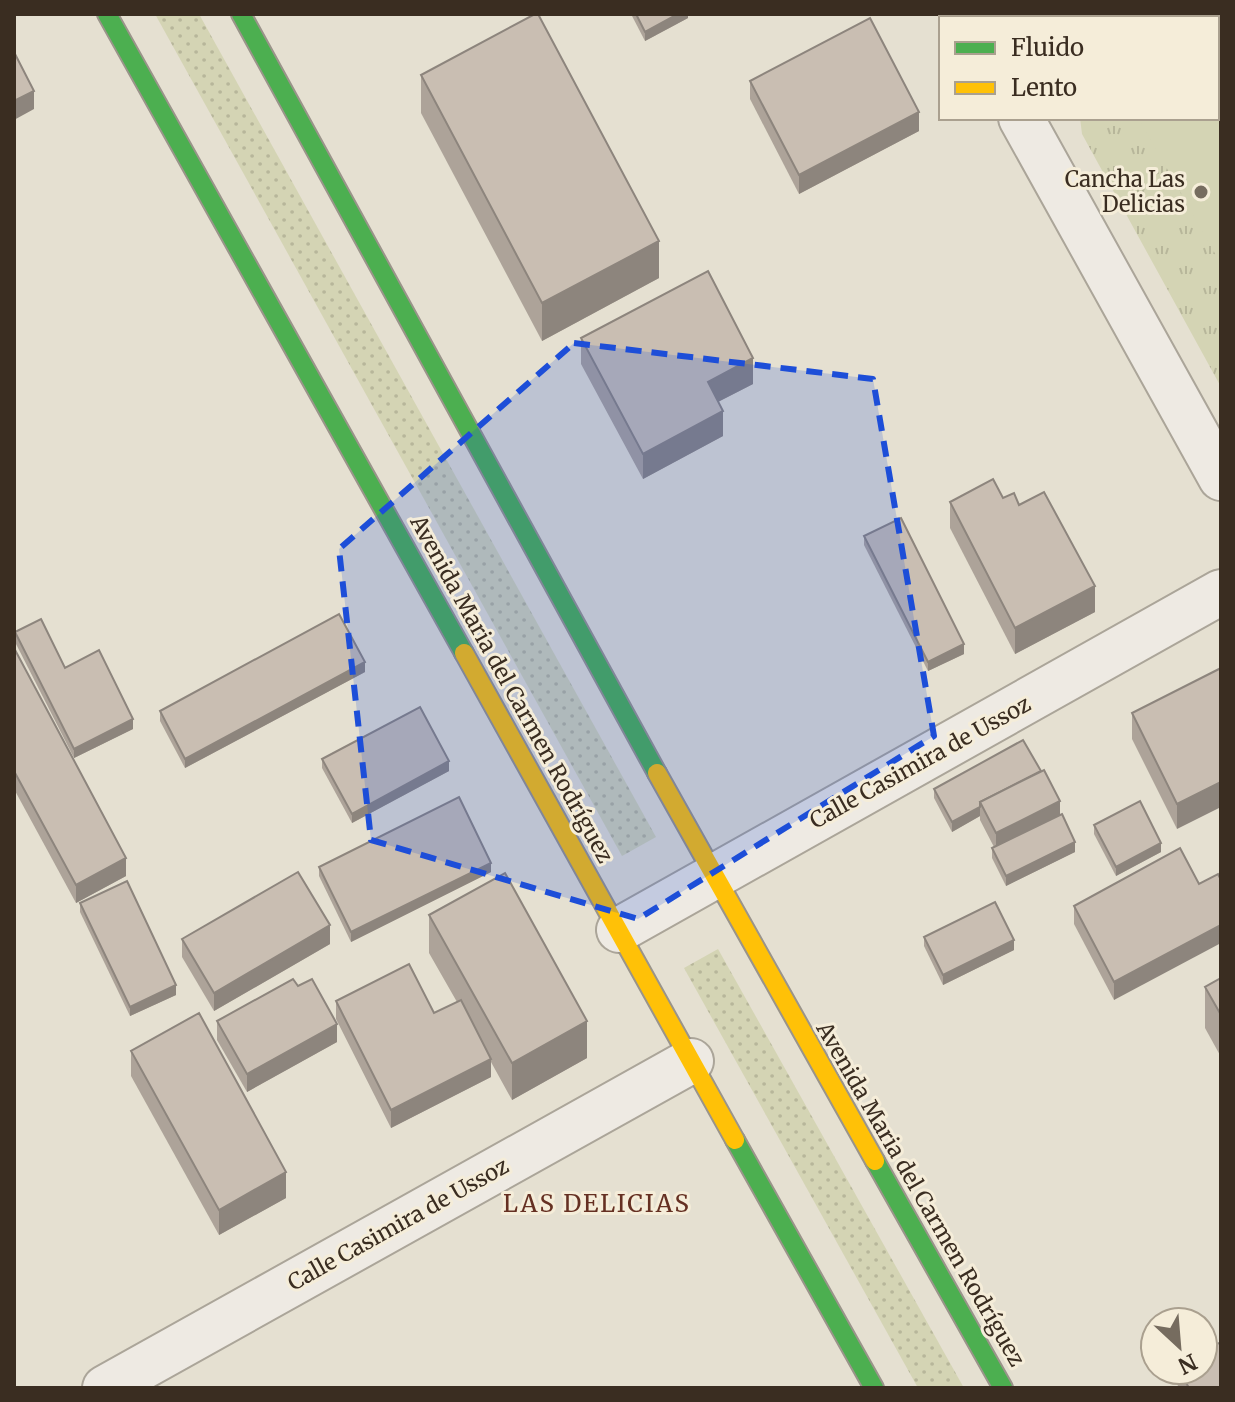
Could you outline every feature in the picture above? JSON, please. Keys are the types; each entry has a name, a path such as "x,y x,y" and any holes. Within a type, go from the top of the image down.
{"street":[{"name":"Avenida Maria del Carmen Rodríguez","path":"107,14 874,1388"},
{"name":"Avenida Maria del Carmen Rodríguez","path":"241,14 714,877 1003,1388"},
{"path":"1022,120 1221,478"},
{"name":"Calle Casimira de Ussoz","path":"619,930 1221,592"},
{"name":"Calle Casimira de Ussoz","path":"105,1388 691,1061"}],"highlighted area":[{"path":"574,343 873,379 934,736 638,919 371,840 339,549"}],"green space":[{"path":"155,14 199,14 656,837 622,856"},
{"path":"1219,28 1221,387 1082,134 1080,120 1219,120"},
{"name":"Cancha Las Delicias","path":"1219,74 1221,264 1140,120 1219,120"},
{"path":"718,949 964,1388 918,1388 684,968"}],"building":[{"path":"538,14 659,241 542,303 421,75"},
{"path":"636,14 678,14 645,32"},
{"path":"870,18 919,112 799,175 750,81"},
{"path":"14,52 34,91 14,101"},
{"path":"708,271 753,358 708,382 723,411 643,454 581,338"},
{"path":"993,479 1003,498 1014,493 1019,505 1044,492 1095,586 1015,628 950,502"},
{"path":"901,518 964,644 928,662 864,536"},
{"path":"339,614 365,662 185,759 160,711"},
{"path":"41,619 65,668 99,650 133,719 74,749 15,632"},
{"path":"14,648 126,858 76,885 14,771"},
{"path":"1221,668 1221,782 1177,804 1132,713"},
{"path":"420,707 449,761 352,814 322,759"},
{"path":"1023,740 1041,771 980,802 980,807 952,822 934,789"},
{"path":"1044,770 1060,801 996,833 980,802"},
{"path":"459,797 491,863 351,932 319,867"},
{"path":"1140,801 1161,843 1116,867 1094,825"},
{"path":"1062,814 1075,842 1006,876 992,848"},
{"path":"1180,848 1199,884 1218,874 1221,880 1221,925 1114,982 1074,906"},
{"path":"298,872 330,925 214,993 182,939"},
{"path":"505,873 587,1021 512,1063 429,915"},
{"path":"127,881 176,985 130,1007 80,903"},
{"path":"995,902 1014,940 943,975 924,937"},
{"path":"409,964 434,1013 461,1000 491,1059 391,1110 336,1001"},
{"path":"1221,978 1221,1015 1205,987"},
{"path":"293,979 298,986 312,979 337,1024 247,1074 217,1021"},
{"path":"199,1013 286,1172 219,1210 131,1051"},
{"path":"1219,1343 1221,1388 1189,1388 1219,1386"}],"traffic: fast":[{"path":"107,14 464,653"},
{"path":"241,14 657,773"},
{"path":"735,1140 874,1388"},
{"path":"875,1161 1003,1388"}],"traffic: slow":[{"path":"464,653 735,1140"},
{"path":"657,773 875,1161"}],"place":[{"name":"Cancha Las Delicias","path":"1201,192"}],"district":[{"name":"LAS DELICIAS","path":"597,1203"}]}
